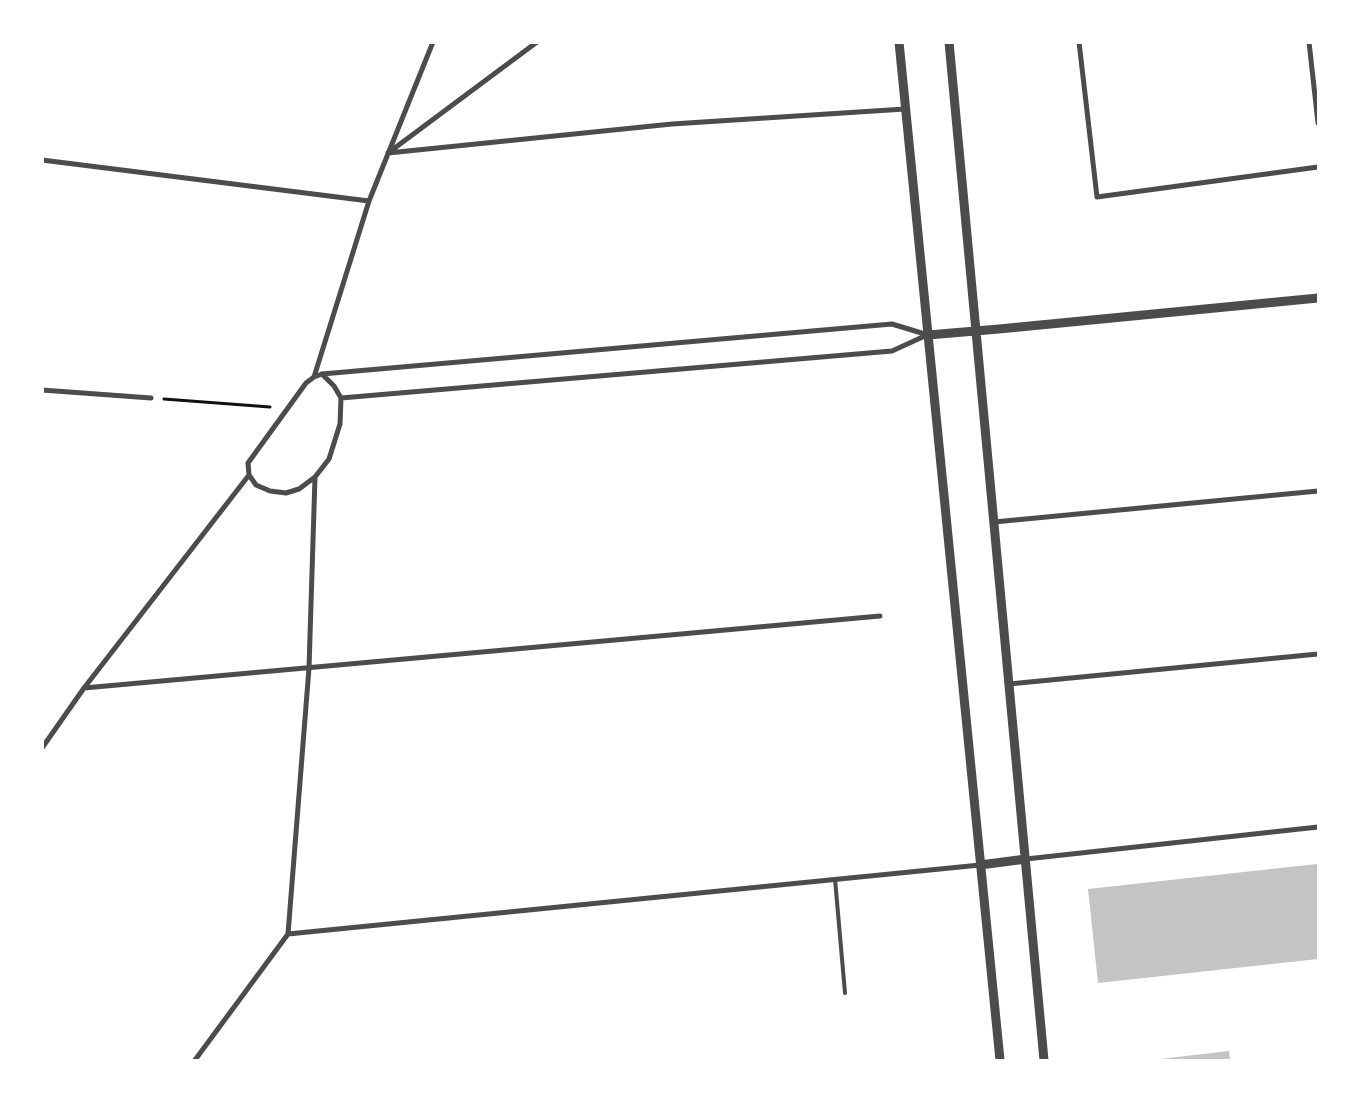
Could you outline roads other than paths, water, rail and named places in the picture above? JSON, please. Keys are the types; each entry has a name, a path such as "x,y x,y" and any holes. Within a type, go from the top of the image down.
{"street":[{"path":"314,377 369,201 433,42"},
{"path":"388,153 538,42"},
{"path":"898,42 1000,1060"},
{"path":"949,42 1044,1060"},
{"path":"1079,42 1097,197 1318,166"},
{"path":"1309,42 1318,123"},
{"path":"388,153 672,124 905,109"},
{"path":"42,160 369,201"},
{"path":"341,398 892,351 928,335 1318,298"},
{"path":"322,374 334,386 341,398 340,424 329,459 316,477 298,489 286,493 270,491 256,486 249,475 248,463 286,408 306,383 322,374 892,324 928,335"},
{"path":"42,390 151,398"},
{"path":"42,748 84,688 249,475"},
{"path":"195,1060 288,934 309,668 316,477"},
{"path":"994,522 1318,490"},
{"path":"84,688 880,616"},
{"path":"1009,684 1318,654"},
{"path":"288,934 980,864 1318,827"}],"lane":[{"path":"835,879 844,993"}]}
